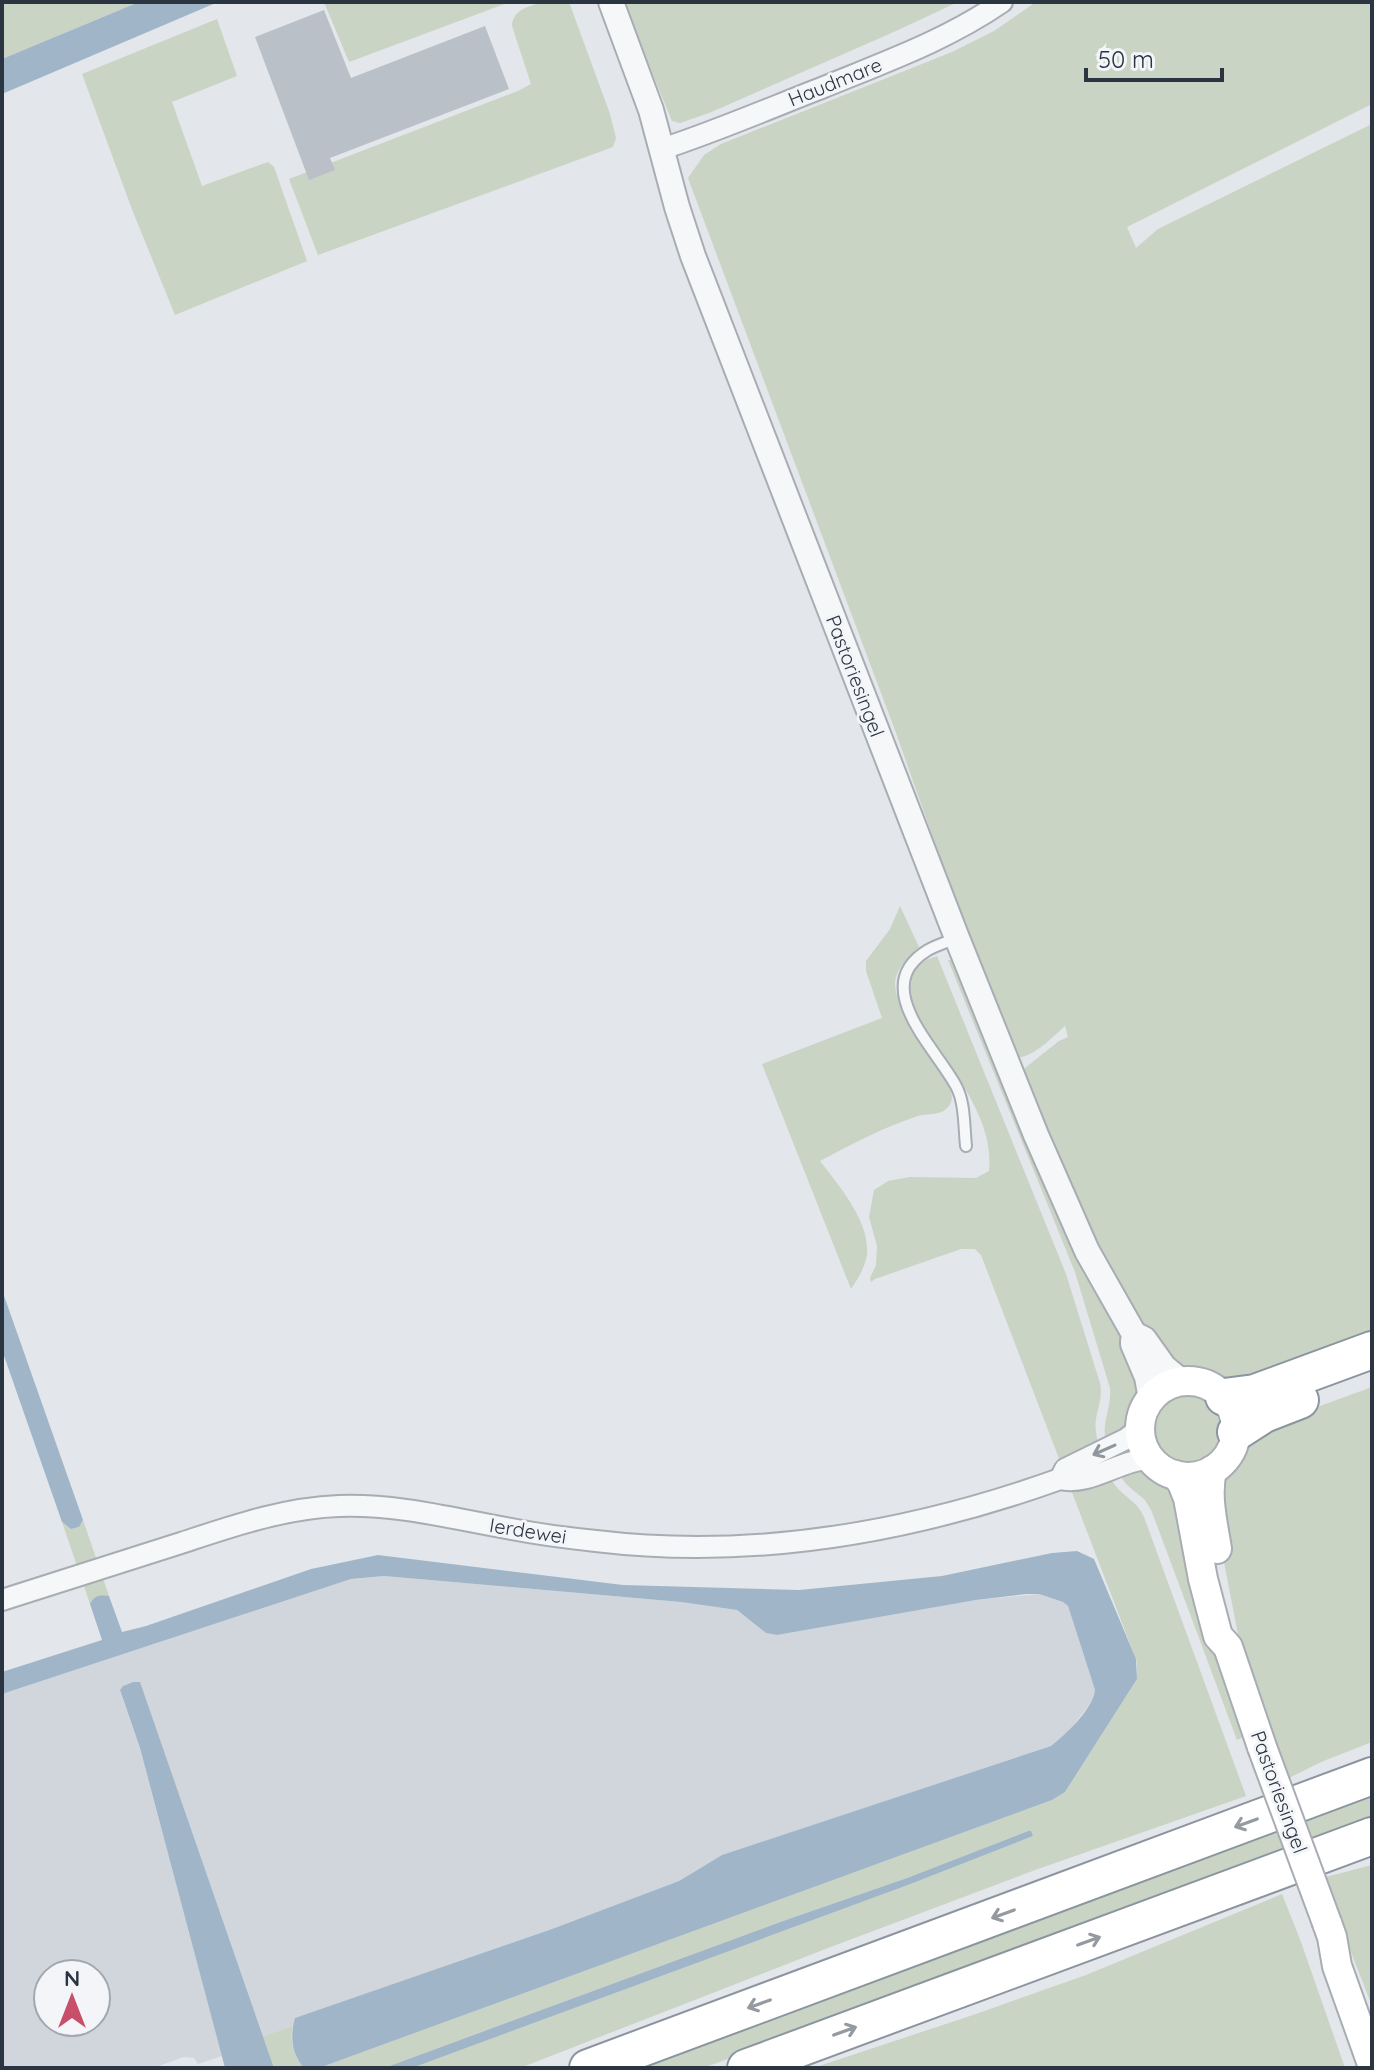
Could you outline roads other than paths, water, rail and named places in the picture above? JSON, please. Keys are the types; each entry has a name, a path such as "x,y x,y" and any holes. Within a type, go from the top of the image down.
{"highway":[{"path":"1224,1397 1255,1393 1372,1350"},
{"path":"1236,1432 1264,1414 1372,1372"},
{"path":"588,2068 1372,1776"},
{"path":"746,2068 1332,1851 1372,1839"}],"main road":[{"path":"1182,1382 1205,1384 1224,1397 1233,1413 1236,1432 1224,1461 1212,1470 1194,1476 1176,1475 1151,1459 1143,1444 1140,1428 1142,1415 1151,1399 1165,1387 1182,1382"},
{"name":"Pastoriesingel","path":"1212,1470 1210,1498 1231,1633 1228,1647"},
{"name":"Pastoriesingel","path":"1176,1475 1188,1498 1203,1579 1218,1636 1228,1647 1329,1930"},
{"path":"1329,1930 1347,1960 1372,2021"},
{"path":"1329,1930 1337,1966 1372,2064"}],"street":[{"name":"Pastoriesingel","path":"611,2 639,73 693,256 957,938 1058,1188 1087,1251 1134,1334 1144,1339 1164,1367 1182,1382"},
{"name":"Haudmare","path":"662,149 902,56 965,26 1002,2"},
{"name":"Pastoriesingel","path":"1134,1334 1133,1344 1147,1377 1151,1399"},
{"name":"Ierdewei","path":"1060,1479 1065,1469 1126,1439 1140,1428"},
{"name":"Ierdewei","path":"2,1600 237,1524 314,1508 367,1506 416,1510 504,1528 587,1540 721,1546 815,1539 897,1526 988,1503 1060,1479 1070,1481 1128,1462 1151,1459"}],"lane":[{"path":"957,938 915,960 906,972 903,989 910,1014 958,1089 966,1146"}],"water":[{"path":"139,2 218,2 2,94 2,59"},
{"path":"2,1290 83,1520 79,1527 71,1529 62,1522 2,1350"},
{"path":"1077,1551 1094,1559 1136,1659 1137,1679 1065,1792 1052,1800 319,2068 304,2068 296,2056 292,2038 295,2018 552,1929 679,1881 722,1855 1051,1746 1084,1713 1095,1690 1068,1606 1039,1594 1026,1594 777,1635 766,1633 737,1610 681,1602 384,1576 351,1579 2,1694 2,1672 102,1640 90,1604 98,1596 109,1596 122,1632 311,1569 378,1555 623,1585 799,1590 942,1576 1052,1553"},
{"path":"133,1682 140,1682 274,2068 225,2068 140,1748 120,1690"},
{"path":"1028,1831 1033,1836 908,1885 412,2068 384,2068 907,1878"}]}
